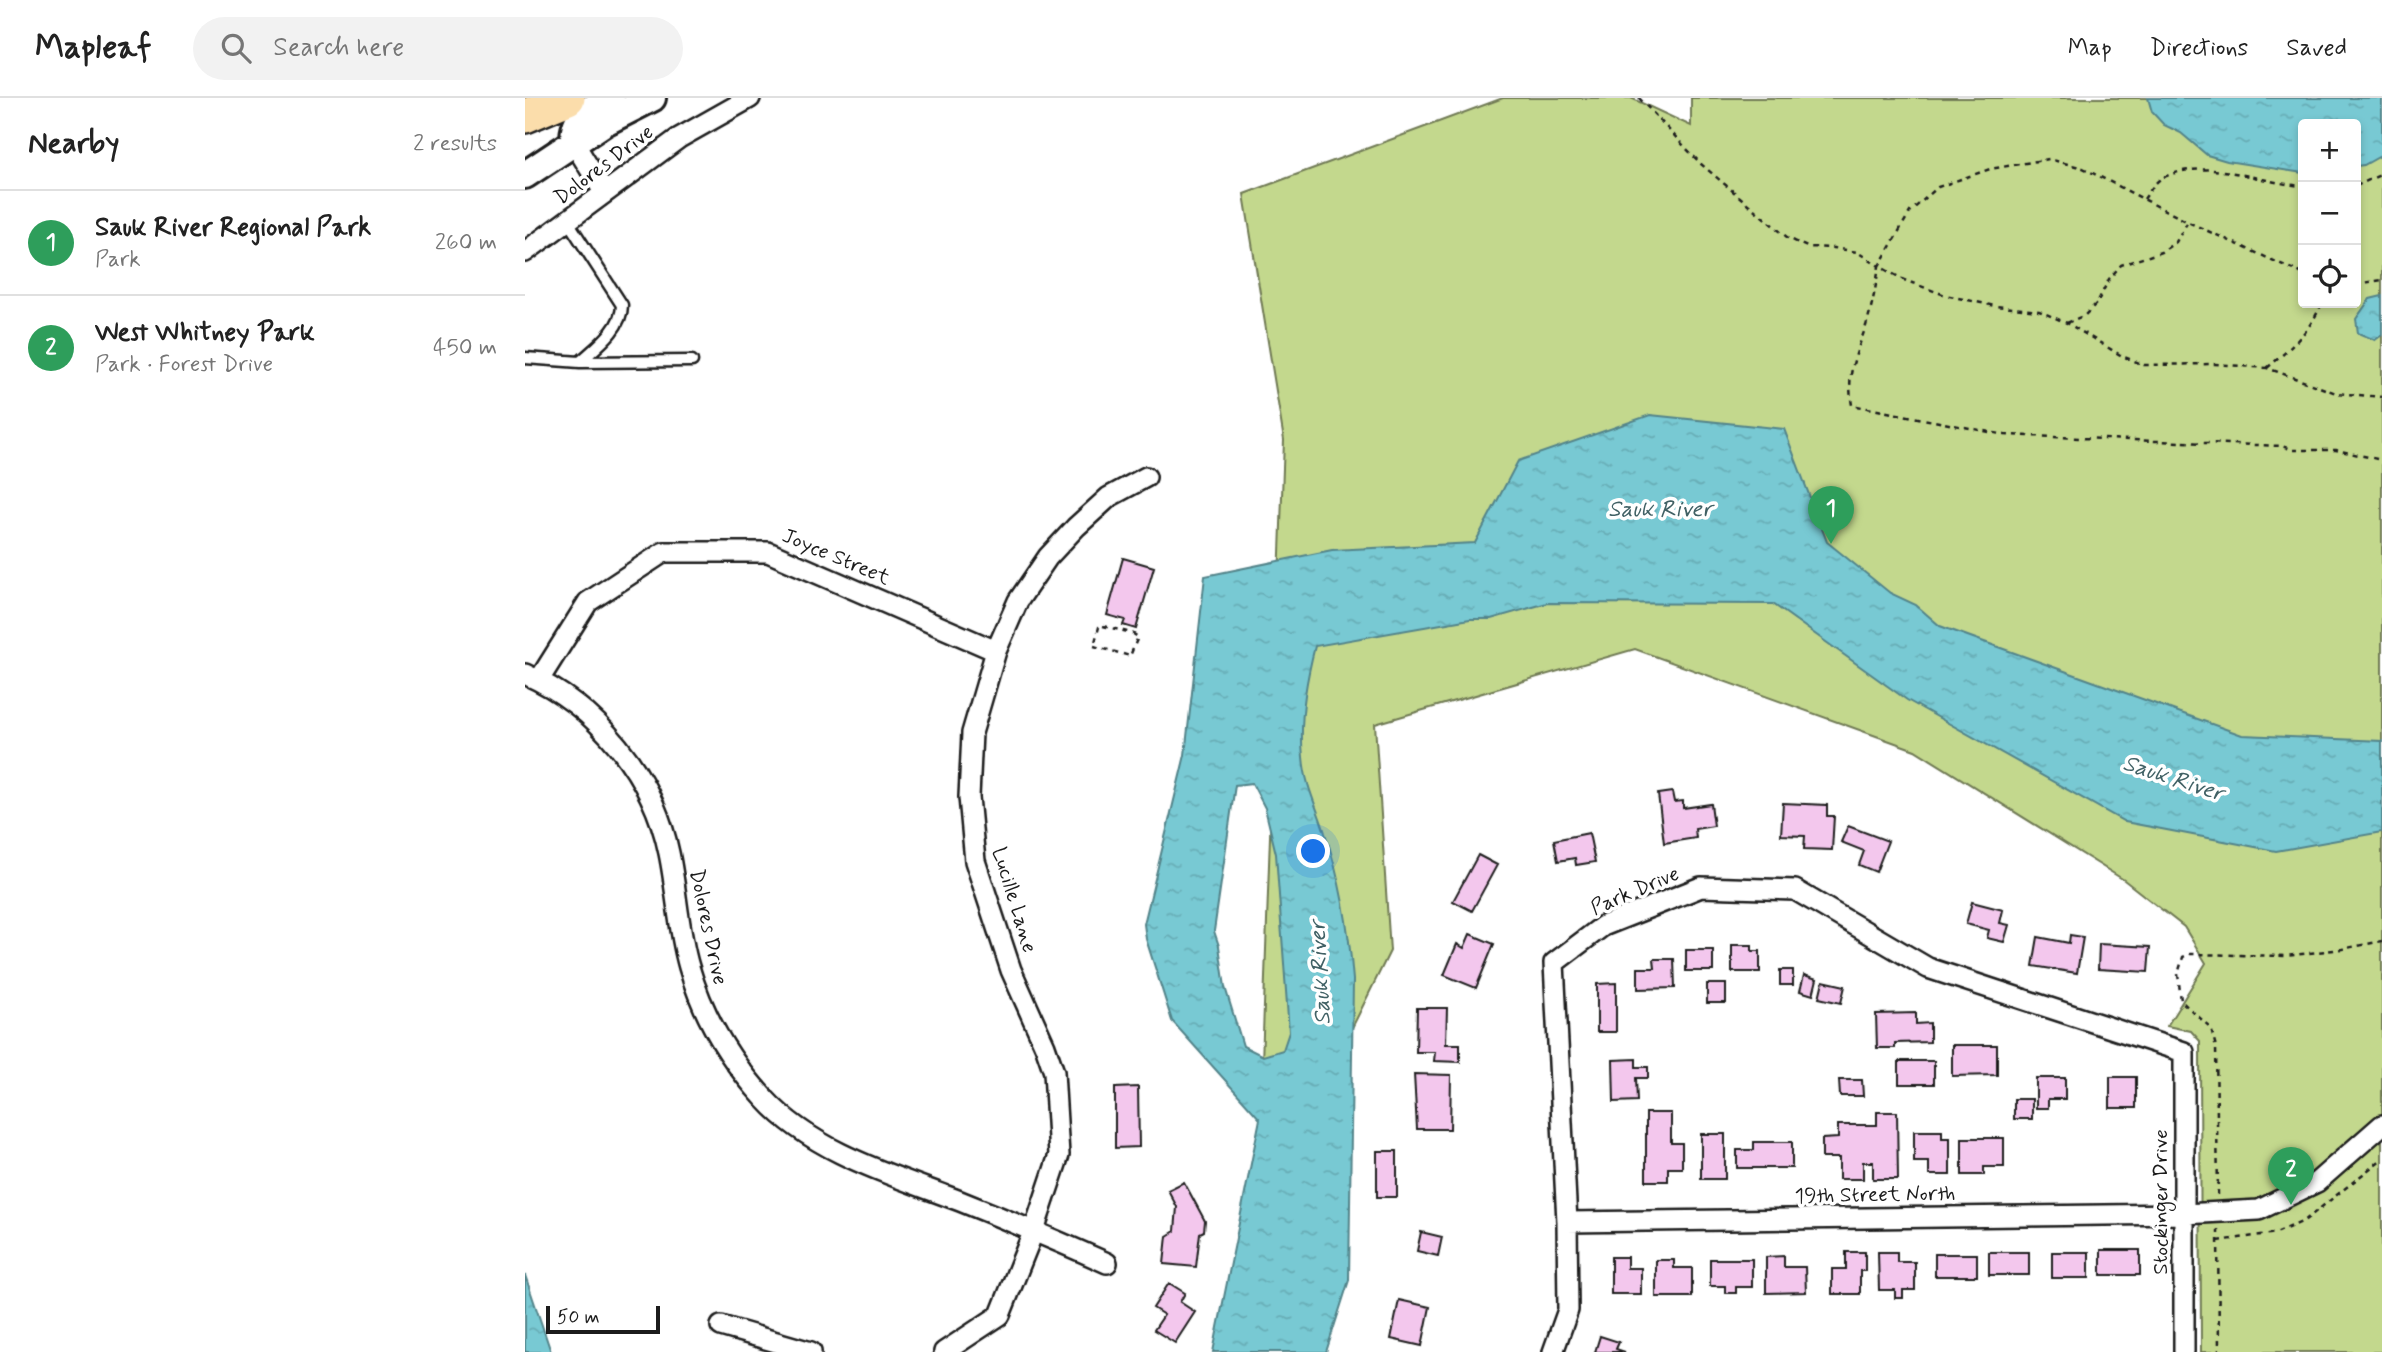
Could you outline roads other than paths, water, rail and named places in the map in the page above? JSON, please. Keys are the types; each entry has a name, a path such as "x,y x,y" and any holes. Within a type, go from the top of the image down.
{"highway":[{"path":"525,116 569,98"}],"street":[{"path":"525,127 580,98"},
{"path":"604,192 574,143 574,129 582,115 611,98"},
{"path":"525,175 605,122 652,98"},
{"name":"Dolores Drive","path":"525,252 679,138 750,98"},
{"name":"Lucille Lane","path":"944,1352 1000,1315 1034,1230 1059,1155 1053,1072 1045,1046 1011,970 975,861 969,797 972,733 996,651 1018,601 1048,557 1076,527 1109,497 1146,477"},
{"name":"Joyce Street","path":"532,677 588,602 664,552 768,552 996,651"},
{"name":"Dolores Drive","path":"532,677 569,699 608,733 644,787 659,818 669,851 686,955 702,1004 739,1067 767,1101 824,1144 857,1161 1034,1230 1107,1263"},
{"name":"Park Drive","path":"1553,1352 1568,1310 1567,1222 1554,962 1603,926 1701,887 1795,890 1928,968 2184,1052"},
{"name":"Stockinger Drive","path":"2184,1052 2184,1352"},
{"name":"19th Street North","path":"1567,1222 2184,1214 2259,1209 2317,1182 2382,1125"},
{"path":"721,1326 811,1352"}],"lane":[{"path":"567,220 622,305 622,312 608,337 580,362"},
{"path":"525,359 580,362 692,361"}],"water":[{"path":"2148,98 2382,98 2382,155 2361,165 2361,119 2298,119 2298,172 2227,161 2207,155 2181,133 2164,125 2152,112"},
{"path":"2382,296 2382,335 2375,340 2358,333 2356,319 2370,299"},
{"name":"Sauk River","path":"1650,415 1784,429 1827,542 1890,593 1916,605 1940,626 2242,735 2382,741 2382,832 2276,851 2125,822 1907,700 1773,604 1547,603 1491,619 1470,619 1315,646 1304,701 1304,767 1340,887 1353,980 1349,1280 1326,1352 1213,1352 1260,1119 1172,1021 1146,939 1144,924 1185,755 1205,576 1332,550 1475,543 1518,461","holes":["1252,783 1265,808 1276,854 1289,1032 1283,1050 1263,1056 1243,1046 1225,987 1214,931 1235,785"]},
{"path":"525,1275 551,1352 525,1352"}],"place":[{"name":"Sauk River Regional Park","path":"1831,544"},
{"name":"West Whitney Park","path":"2291,1205"}]}
